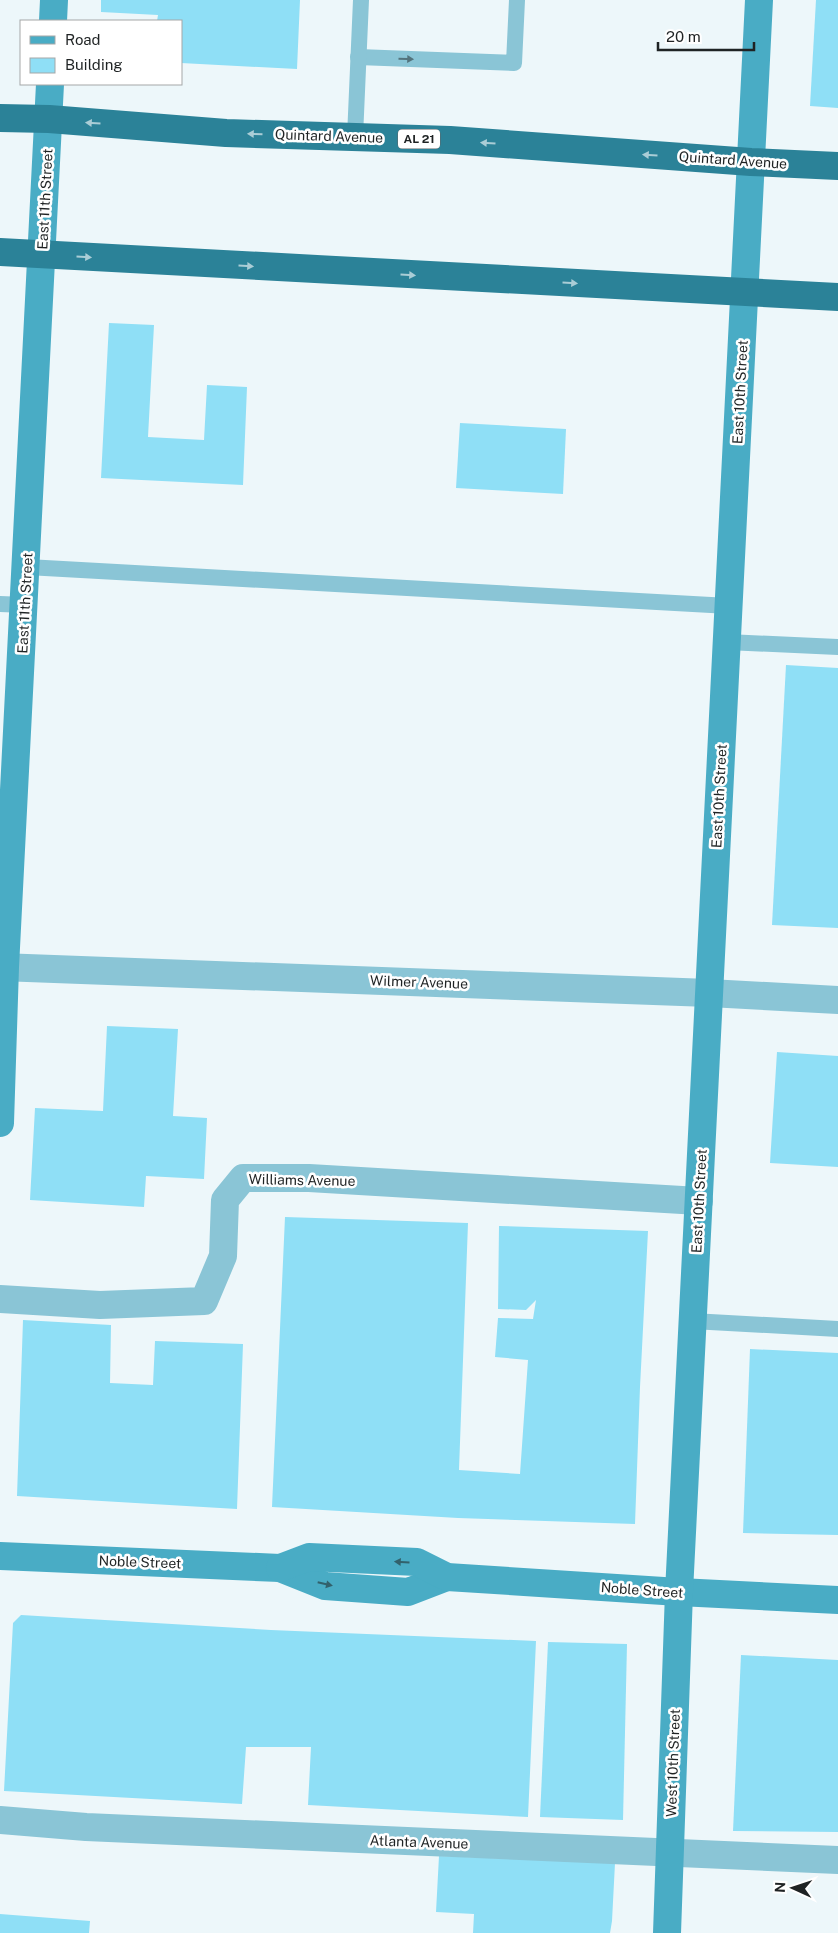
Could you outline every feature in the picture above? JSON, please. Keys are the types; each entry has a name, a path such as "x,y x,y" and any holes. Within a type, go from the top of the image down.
{"highway":[{"name":"Quintard Avenue","path":"0,118 49,119 226,133 450,140 751,162 838,166"},
{"path":"0,252 838,297"}],"street":[{"path":"53,20 54,0"},
{"name":"East 10th Street","path":"679,1592 759,0"},
{"name":"East 11th Street","path":"0,1123 2,967 12,605 27,567 50,85"},
{"name":"Wilmer Avenue","path":"2,967 709,993 838,1000"},
{"name":"Williams Avenue","path":"0,1299 100,1305 204,1301 223,1256 224,1200 243,1178 309,1178 699,1201"},
{"name":"Noble Street","path":"0,1556 280,1568 309,1557 417,1562 447,1577 838,1600"},
{"name":"West 10th Street","path":"667,1933 679,1592"},
{"name":"Atlanta Avenue","path":"0,1820 86,1827 838,1860"}],"lane":[{"path":"354,137 361,0"},
{"path":"358,57 514,63 517,0"},
{"path":"27,567 729,606"},
{"path":"727,642 838,647"},
{"path":"692,1322 838,1328"}],"building":[{"path":"101,0 300,0 297,69 182,63 182,20 157,20 158,15 101,12"},
{"path":"816,0 838,0 838,108 810,106"},
{"path":"109,323 154,325 148,437 204,440 207,385 247,387 243,485 101,478"},
{"path":"460,423 566,429 563,494 456,488"},
{"path":"786,665 838,668 838,928 772,925"},
{"path":"107,1026 178,1029 173,1116 207,1118 204,1179 146,1176 144,1207 30,1200 35,1108 103,1111"},
{"path":"777,1052 838,1056 838,1167 770,1163"},
{"path":"285,1217 468,1223 459,1470 520,1474 528,1360 495,1357 498,1318 533,1319 536,1300 526,1310 498,1309 499,1226 648,1231 635,1524 458,1518 272,1507"},
{"path":"23,1320 111,1325 110,1383 153,1385 155,1341 243,1344 237,1509 17,1496"},
{"path":"750,1349 838,1353 838,1535 743,1533"},
{"path":"21,1615 271,1630 536,1641 528,1817 308,1805 311,1747 246,1747 242,1804 4,1791 13,1623"},
{"path":"548,1642 627,1644 623,1820 540,1817"},
{"path":"741,1655 838,1660 838,1832 733,1831"},
{"path":"439,1856 615,1863 610,1933 473,1933 474,1914 436,1912"},
{"path":"0,1914 90,1921 89,1933 0,1933"}]}
